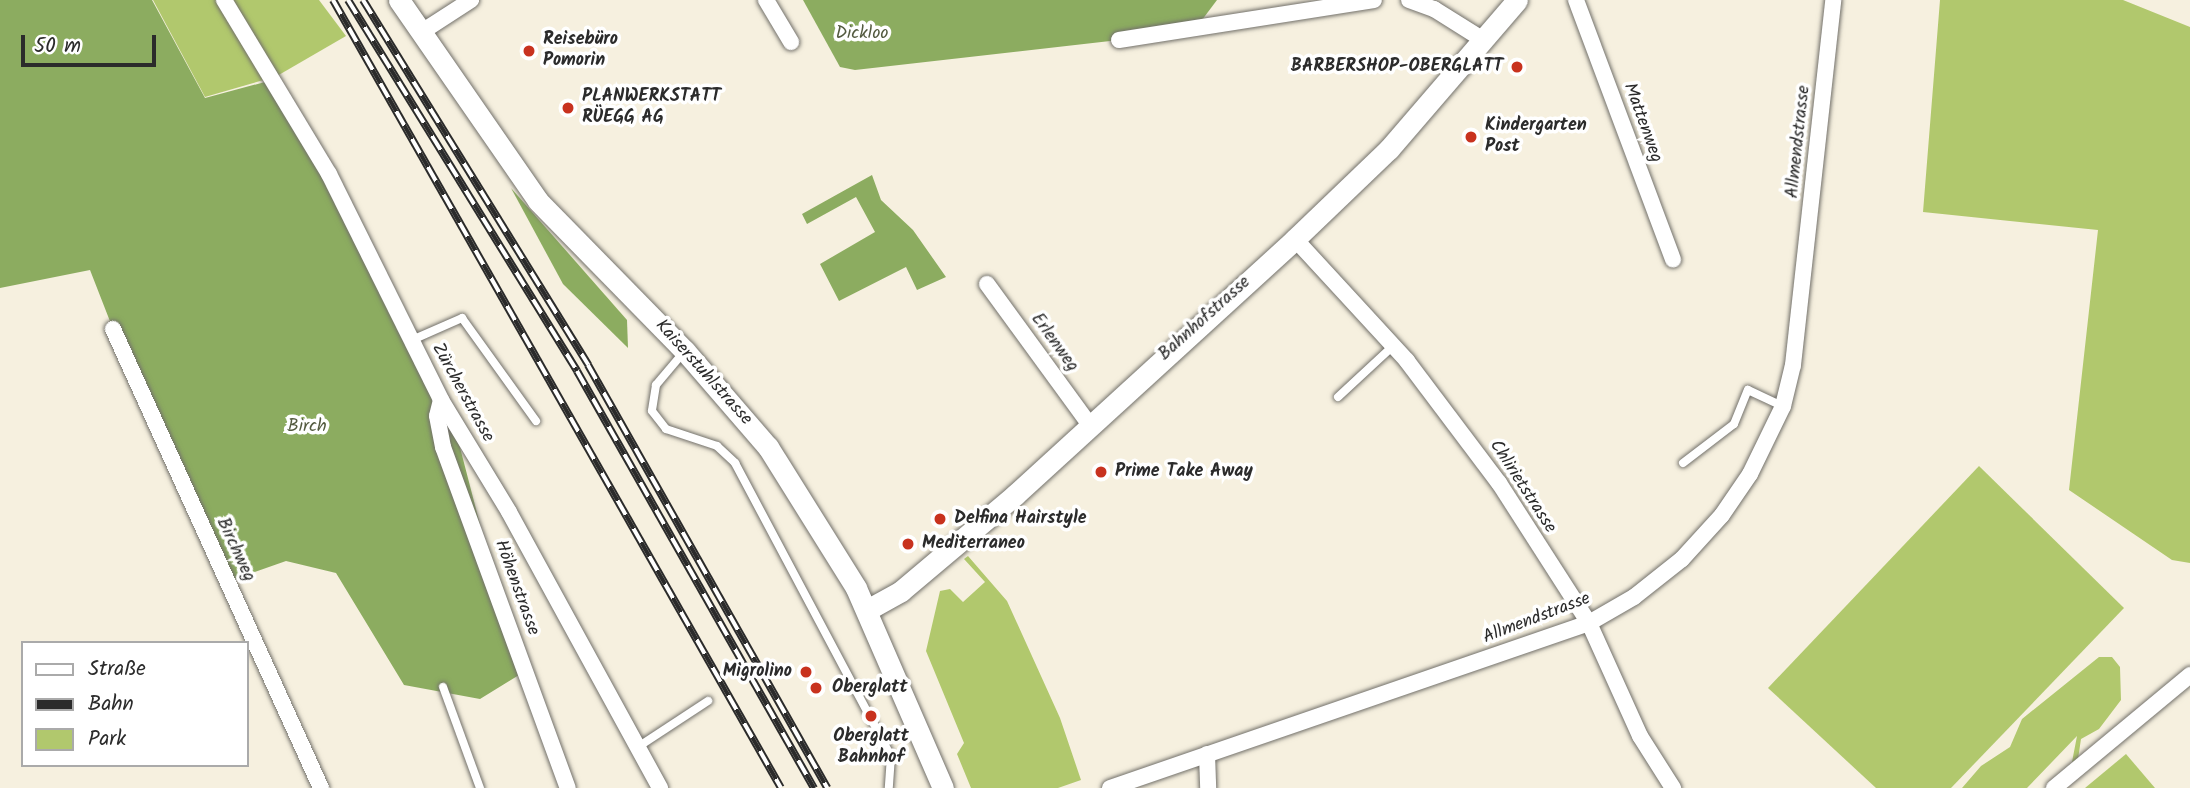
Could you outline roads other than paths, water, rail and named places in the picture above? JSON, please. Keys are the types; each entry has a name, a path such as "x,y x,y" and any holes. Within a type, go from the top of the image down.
{"main road":[{"name":"Kaiserstuhlstrasse","path":"399,0 538,201 685,351 768,447 834,546 867,610 943,788"},
{"name":"Bahnhofstrasse","path":"867,610 911,583 1294,239 1389,149 1485,41 1517,0"}],"street":[{"name":"Zürcherstrasse","path":"224,0 236,8 329,174 442,400 509,512 660,788"},
{"path":"420,33 471,0"},
{"path":"766,0 791,43"},
{"path":"1119,40 1374,0"},
{"path":"1409,0 1434,9 1485,41"},
{"name":"Mattenweg","path":"1576,0 1673,259"},
{"name":"Allmendstrasse","path":"1110,788 1588,623 1634,597 1682,559 1722,515 1750,474 1783,405 1793,365 1833,0"},
{"name":"Chlirietstrasse","path":"1294,239 1393,346 1499,483 1588,623 1640,736 1673,788"},
{"name":"Erlenweg","path":"987,284 1090,425"},
{"name":"Birchweg","path":"113,329 321,788"},
{"name":"Höhenstrasse","path":"442,400 437,416 443,447 568,788"},
{"path":"2054,788 2190,675"},
{"path":"1207,754 1208,788"}],"lane":[{"path":"412,340 462,318 536,421"},
{"path":"1338,397 1393,346"},
{"path":"685,351 656,385 652,411 666,429 717,446 735,463 891,756 889,788"},
{"path":"1683,463 1734,424 1748,390 1783,405"},
{"path":"443,687 480,788"},
{"path":"638,747 708,701"}],"railway":[{"path":"333,0 781,788"},
{"path":"348,0 577,371 814,788"},
{"path":"363,0 588,365 827,788"}],"place":[{"name":"Reisebüro Pomorin","path":"529,51"},
{"name":"BARBERSHOP-OBERGLATT","path":"1517,67"},
{"name":"PLANWERKSTATT RÜEGG AG","path":"568,108"},
{"name":"Kindergarten Post","path":"1471,137"},
{"name":"Prime Take Away","path":"1101,472"},
{"name":"Delfina Hairstyle","path":"940,519"},
{"name":"Mediterraneo","path":"908,544"},
{"name":"Migrolino","path":"806,672"},
{"name":"Oberglatt","path":"816,688"},
{"name":"Oberglatt Bahnhof","path":"871,716"}],"park label":[{"name":"Dickloo","path":"862,34"},
{"name":"Birch","path":"307,427"}]}
